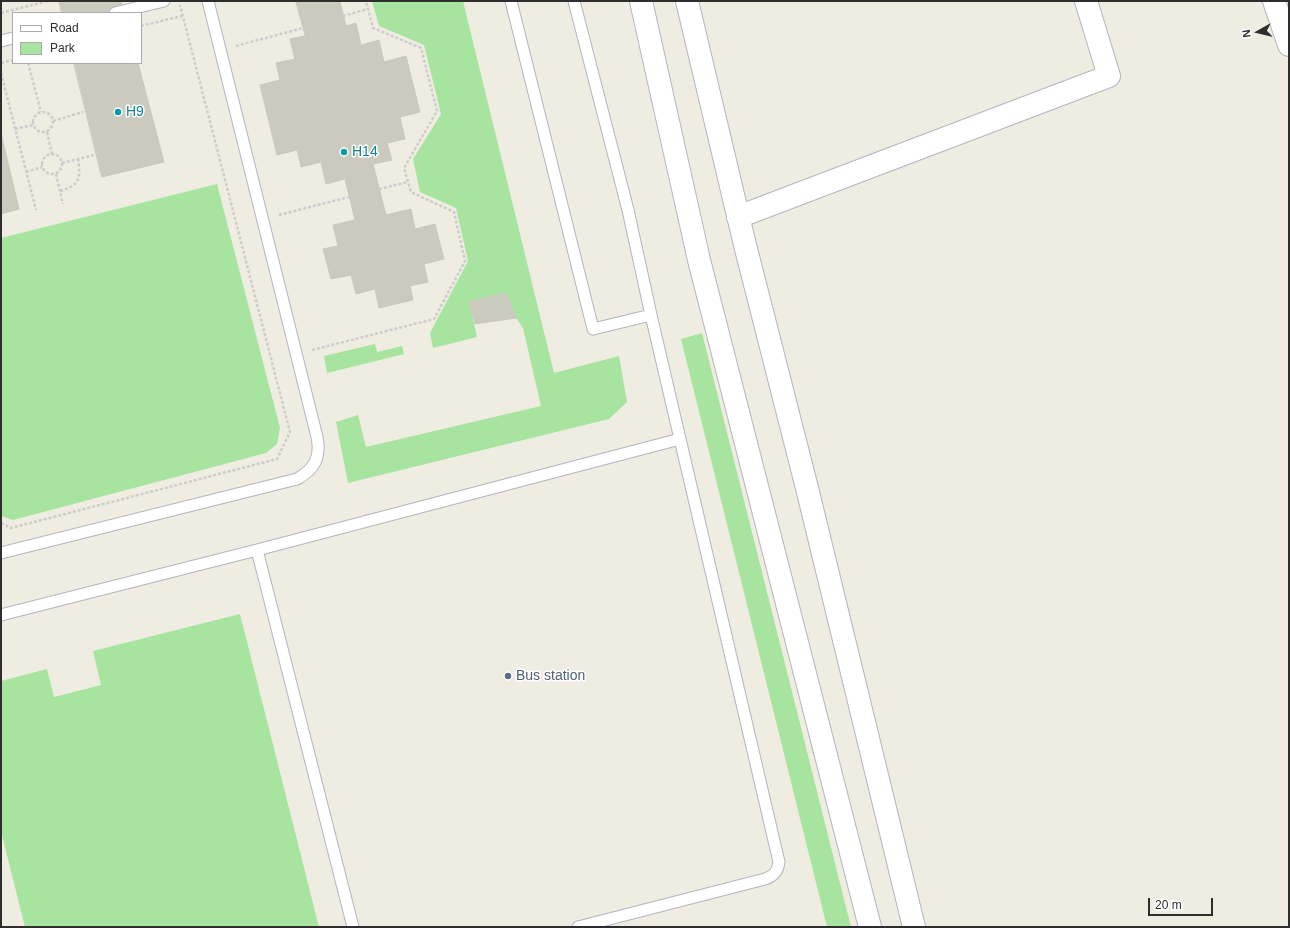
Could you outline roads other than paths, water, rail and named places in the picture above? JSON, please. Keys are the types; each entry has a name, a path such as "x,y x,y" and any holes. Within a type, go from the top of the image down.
{"main road":[{"path":"641,1 699,260 870,927"},
{"path":"687,1 738,217 807,488 914,927"},
{"path":"738,217 1109,76 1086,1"},
{"path":"1274,1 1289,45"}],"lane":[{"path":"119,12 164,1"},
{"path":"1,553 297,479 305,475 316,462 319,445 208,1"},
{"path":"511,1 593,329 651,315"},
{"path":"574,1 628,210 651,315 779,862 779,866 774,875 766,879 578,927"},
{"path":"1,41 12,38"},
{"path":"1,615 258,550 680,439"},
{"path":"258,550 353,927"}],"place":[{"name":"H9","path":"118,112"},
{"name":"H14","path":"344,152"},
{"name":"Bus station","path":"508,676"}]}
